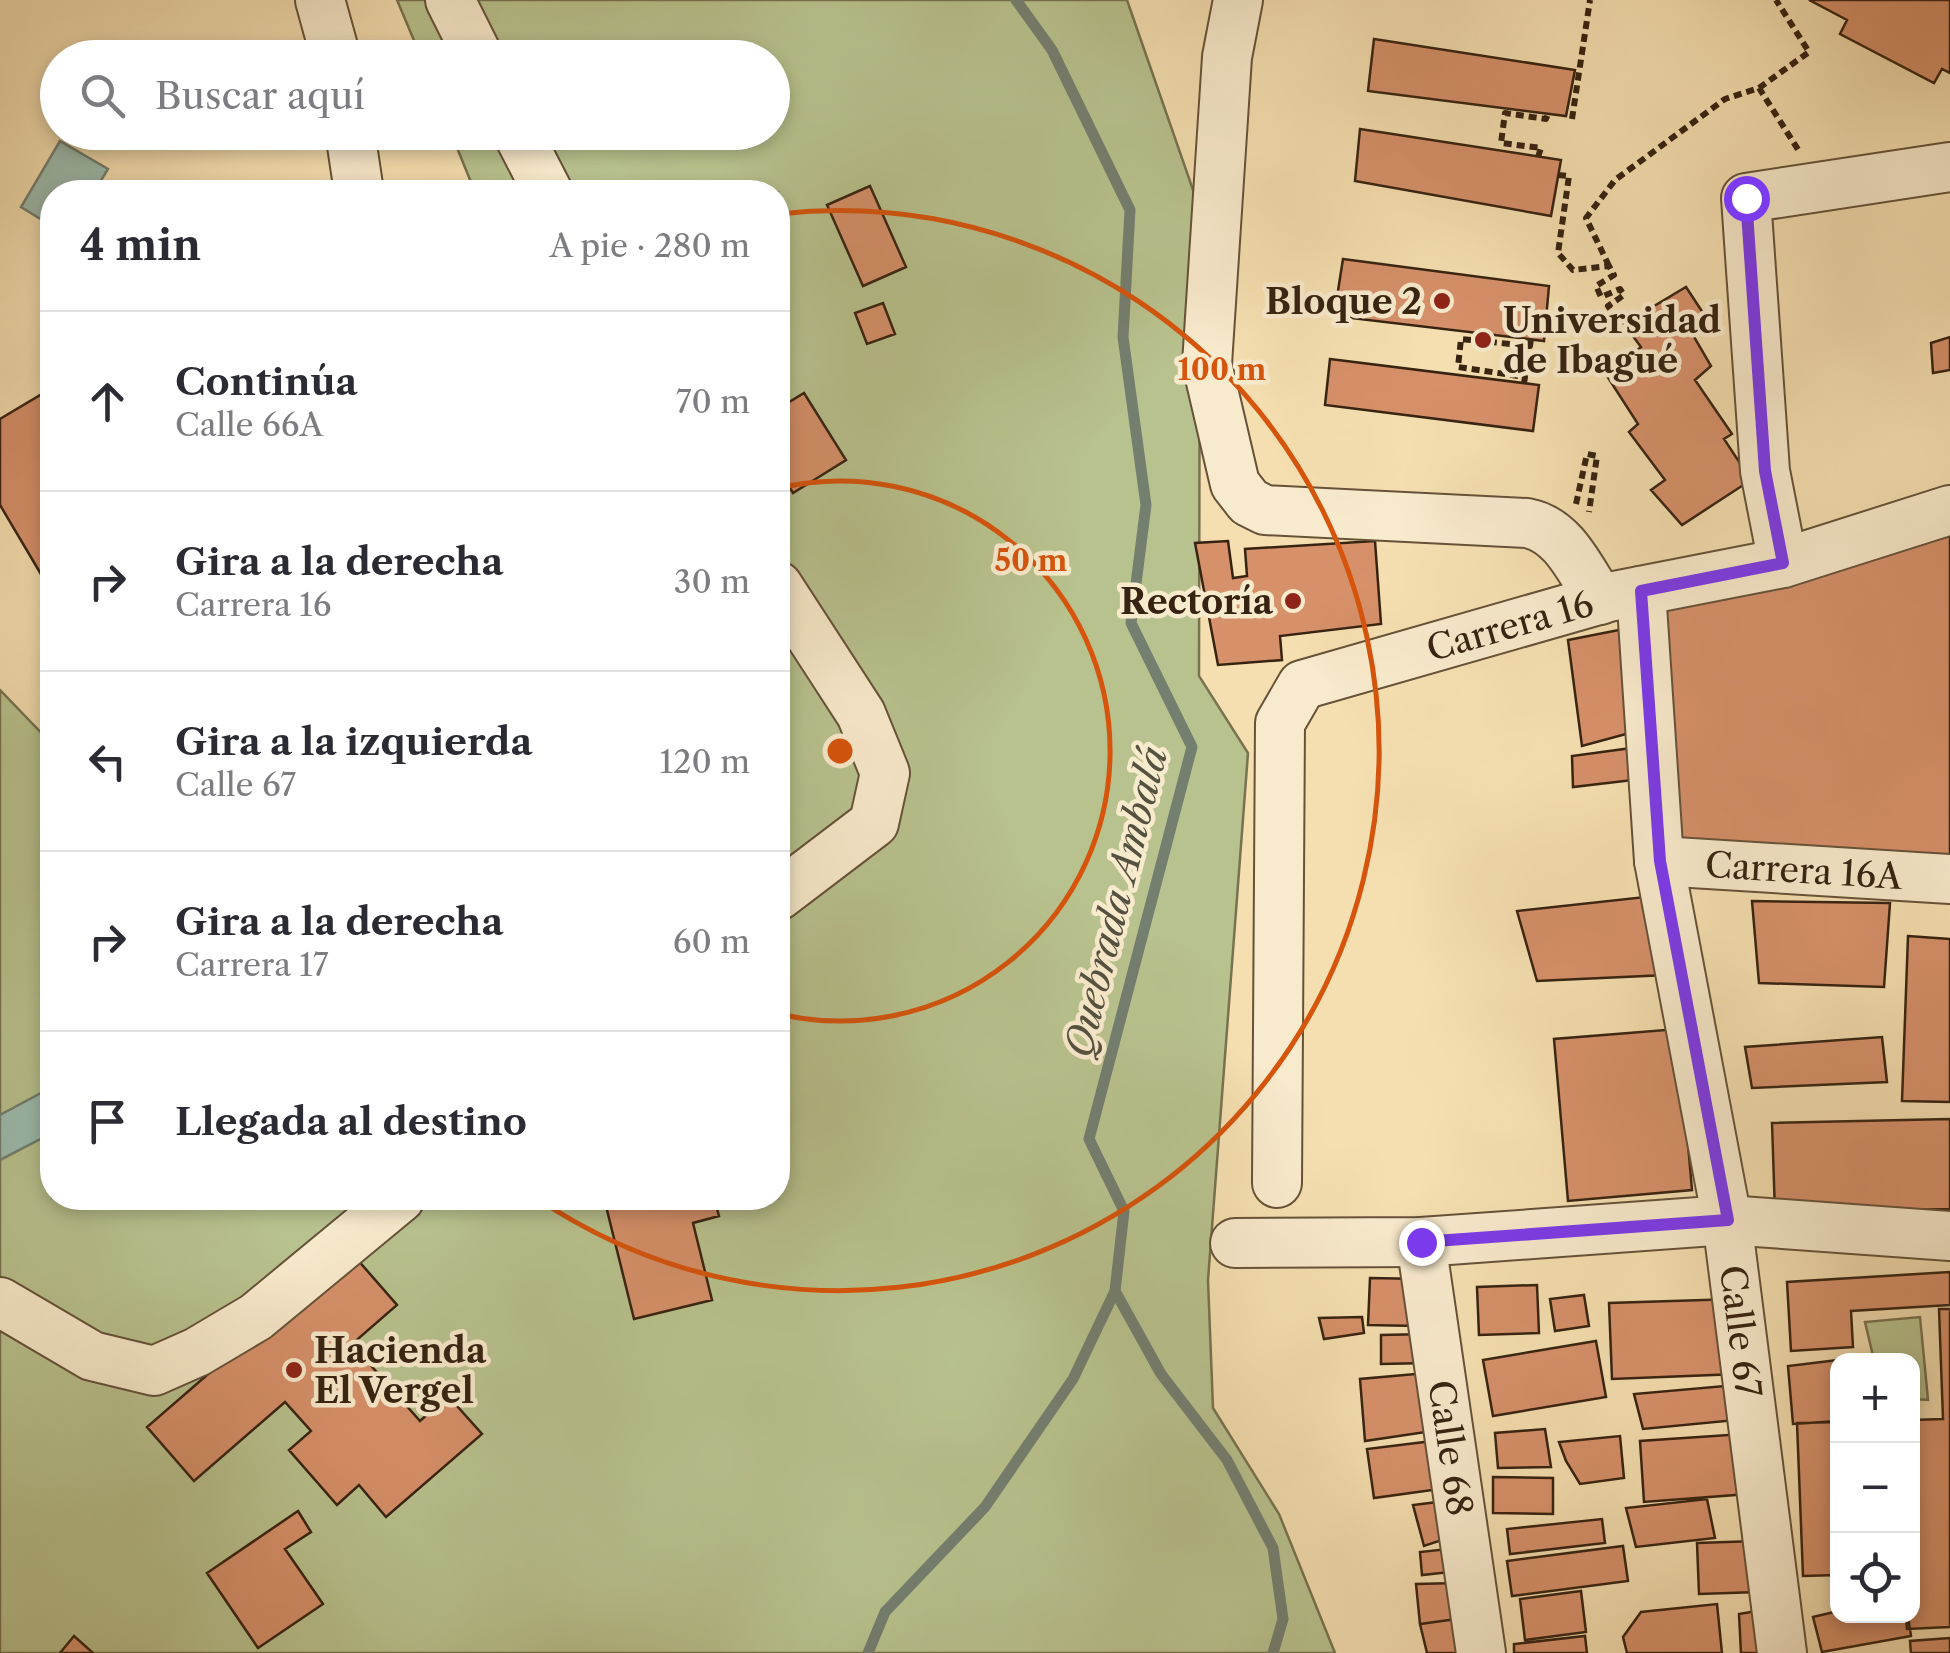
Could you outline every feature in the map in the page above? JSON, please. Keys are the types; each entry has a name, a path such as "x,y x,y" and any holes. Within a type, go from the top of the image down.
{"street":[{"path":"320,0 331,40"},
{"path":"450,0 470,40"},
{"path":"1238,0 1227,57 1207,364 1235,484 1248,502 1265,510 1546,526 1621,596"},
{"path":"353,150 357,180"},
{"path":"526,150 542,180"},
{"path":"1783,563 1765,471 1746,198 1950,167"},
{"name":"Carrera 16","path":"1277,1183 1280,723 1302,686 1621,596 1783,563 1950,510"},
{"name":"Calle 67","path":"1621,596 1660,861 1728,1220 1782,1653"},
{"path":"790,605 861,714 885,773 874,824 790,887"},
{"name":"Carrera 16A","path":"1660,861 1950,878"},
{"path":"0,1302 92,1356 154,1371 197,1352 256,1317 385,1210"},
{"path":"1236,1243 1421,1242 1728,1220 1950,1236"},
{"name":"Calle 68","path":"1421,1242 1481,1653"}],"path":[{"path":"1572,119 1590,0"},
{"path":"1616,317 1608,306 1624,296 1620,289 1600,297 1596,286 1614,276 1586,218 1615,180 1725,98 1759,88 1809,52 1776,0"},
{"path":"1759,88 1802,155"},
{"path":"1538,156 1540,148 1501,142 1505,113 1546,119 1548,114"},
{"path":"1558,175 1569,176 1558,253 1573,270 1609,266"},
{"path":"1524,383 1525,378 1458,368 1461,339 1530,346 1530,339"}],"green space":[{"path":"397,0 1127,0 1200,210 1199,676 1248,753 1208,1280 1213,1408 1279,1514 1335,1653 0,1653 0,690 40,732 40,1210 790,1210 790,180 470,180 458,150 790,150 790,40 414,40"},
{"path":"1920,1317 1928,1400 1920,1399 1920,1353 1872,1353 1865,1322"}],"shaded area":[{"path":"55,150 75,150 108,169 101,180 40,180 40,219 21,207"},
{"path":"40,1094 40,1139 0,1160 0,1115"}],"building":[{"path":"1809,0 1950,0 1950,73 1942,69 1934,83 1840,34 1847,20"},
{"path":"1374,39 1575,70 1566,116 1368,91"},
{"path":"1360,129 1561,160 1551,216 1355,181"},
{"path":"870,186 906,267 863,286 827,205"},
{"name":"Bloque 2","path":"1343,259 1549,286 1544,341 1334,316"},
{"path":"1686,287 1707,319 1690,330 1711,366 1695,380 1732,434 1724,439 1751,480 1682,525 1651,490 1665,480 1629,432 1638,424 1607,376 1641,347 1624,324"},
{"path":"883,303 895,334 867,344 855,313"},
{"path":"1950,337 1950,370 1933,373 1931,343"},
{"path":"1330,359 1539,385 1533,431 1325,405"},
{"path":"804,393 846,460 793,493 790,488 790,402"},
{"path":"40,395 40,573 0,505 0,419"},
{"path":"1950,536 1950,858 1681,848 1652,610"},
{"name":"Rectoría","path":"1228,541 1233,578 1247,576 1245,549 1375,541 1381,624 1280,636 1282,660 1218,665 1195,543"},
{"path":"1629,628 1637,731 1582,746 1568,640"},
{"path":"1639,747 1642,779 1573,787 1572,756"},
{"path":"1654,896 1666,975 1537,981 1517,911"},
{"path":"1752,901 1890,903 1884,987 1759,983"},
{"path":"1908,936 1950,939 1950,1102 1902,1101"},
{"path":"1678,1029 1692,1190 1568,1201 1554,1039"},
{"path":"1882,1037 1887,1082 1752,1088 1745,1047"},
{"path":"1950,1119 1950,1209 1775,1213 1772,1123"},
{"path":"607,1210 717,1210 719,1216 693,1223 712,1300 634,1319"},
{"name":"Hacienda El Vergel","path":"350,1251 397,1305 352,1344 420,1421 448,1396 482,1434 386,1517 359,1485 337,1505 289,1450 311,1431 285,1402 194,1481 147,1427"},
{"path":"1950,1272 1950,1305 1851,1311 1853,1347 1791,1351 1787,1282"},
{"path":"1370,1278 1422,1279 1418,1326 1368,1325"},
{"path":"1537,1285 1539,1333 1479,1335 1477,1287"},
{"path":"1584,1295 1589,1326 1555,1331 1550,1299"},
{"path":"1735,1299 1738,1374 1612,1379 1609,1303"},
{"path":"1939,1309 1950,1309 1950,1627 1907,1629 1907,1623 1920,1623 1920,1420 1943,1419"},
{"path":"1362,1317 1364,1333 1324,1339 1319,1318"},
{"path":"1428,1334 1428,1363 1381,1364 1381,1335"},
{"path":"1596,1341 1606,1397 1493,1416 1483,1360"},
{"path":"1830,1361 1830,1422 1793,1424 1788,1366"},
{"path":"1438,1372 1446,1429 1365,1441 1360,1379"},
{"path":"1736,1385 1747,1419 1643,1429 1634,1394"},
{"path":"1830,1422 1830,1575 1803,1576 1797,1423"},
{"path":"1545,1429 1551,1467 1498,1468 1495,1433"},
{"path":"1743,1434 1748,1494 1644,1502 1640,1441"},
{"path":"1620,1436 1624,1478 1580,1484 1559,1442"},
{"path":"1441,1440 1447,1488 1374,1498 1367,1449"},
{"path":"1493,1477 1553,1478 1553,1514 1493,1513"},
{"path":"1707,1499 1715,1538 1636,1547 1626,1508"},
{"path":"1446,1501 1454,1536 1424,1546 1413,1505"},
{"path":"298,1511 311,1532 285,1549 323,1604 258,1648 207,1573"},
{"path":"1602,1519 1605,1543 1510,1554 1507,1529"},
{"path":"1756,1541 1758,1592 1699,1594 1697,1543"},
{"path":"1623,1546 1628,1581 1512,1596 1507,1561"},
{"path":"1457,1548 1460,1571 1422,1575 1420,1552"},
{"path":"1458,1583 1464,1618 1420,1624 1416,1584"},
{"path":"1581,1591 1586,1632 1525,1640 1520,1599"},
{"path":"1717,1604 1722,1653 1627,1653 1623,1637 1641,1612"},
{"path":"1768,1609 1771,1653 1741,1653 1739,1614"},
{"path":"1830,1613 1830,1623 1909,1623 1911,1636 1822,1652 1813,1617"},
{"path":"1464,1618 1474,1653 1427,1653 1420,1624"},
{"path":"74,1636 93,1653 60,1653"},
{"path":"1585,1636 1587,1653 1514,1653 1514,1644"},
{"path":"1950,1638 1950,1653 1911,1653 1910,1641"}],"waterway":[{"name":"Quebrada Ambalá","path":"868,1653 885,1612 985,1507 1073,1379 1115,1291 1124,1211 1089,1139 1192,747 1131,623 1146,505 1123,337 1130,210 1052,50 1016,0"},
{"path":"1115,1291 1161,1374 1227,1460 1273,1548 1283,1619 1273,1653"}],"place":[{"name":"Bloque 2","path":"1442,301"},
{"name":"Universidad de Ibagué","path":"1483,340"},
{"name":"Rectoría","path":"1293,601"},
{"name":"Hacienda El Vergel","path":"294,1370"}],"route":[{"path":"1421,1242 1728,1220 1660,861 1641,591 1783,563 1765,471 1746,198"}]}
